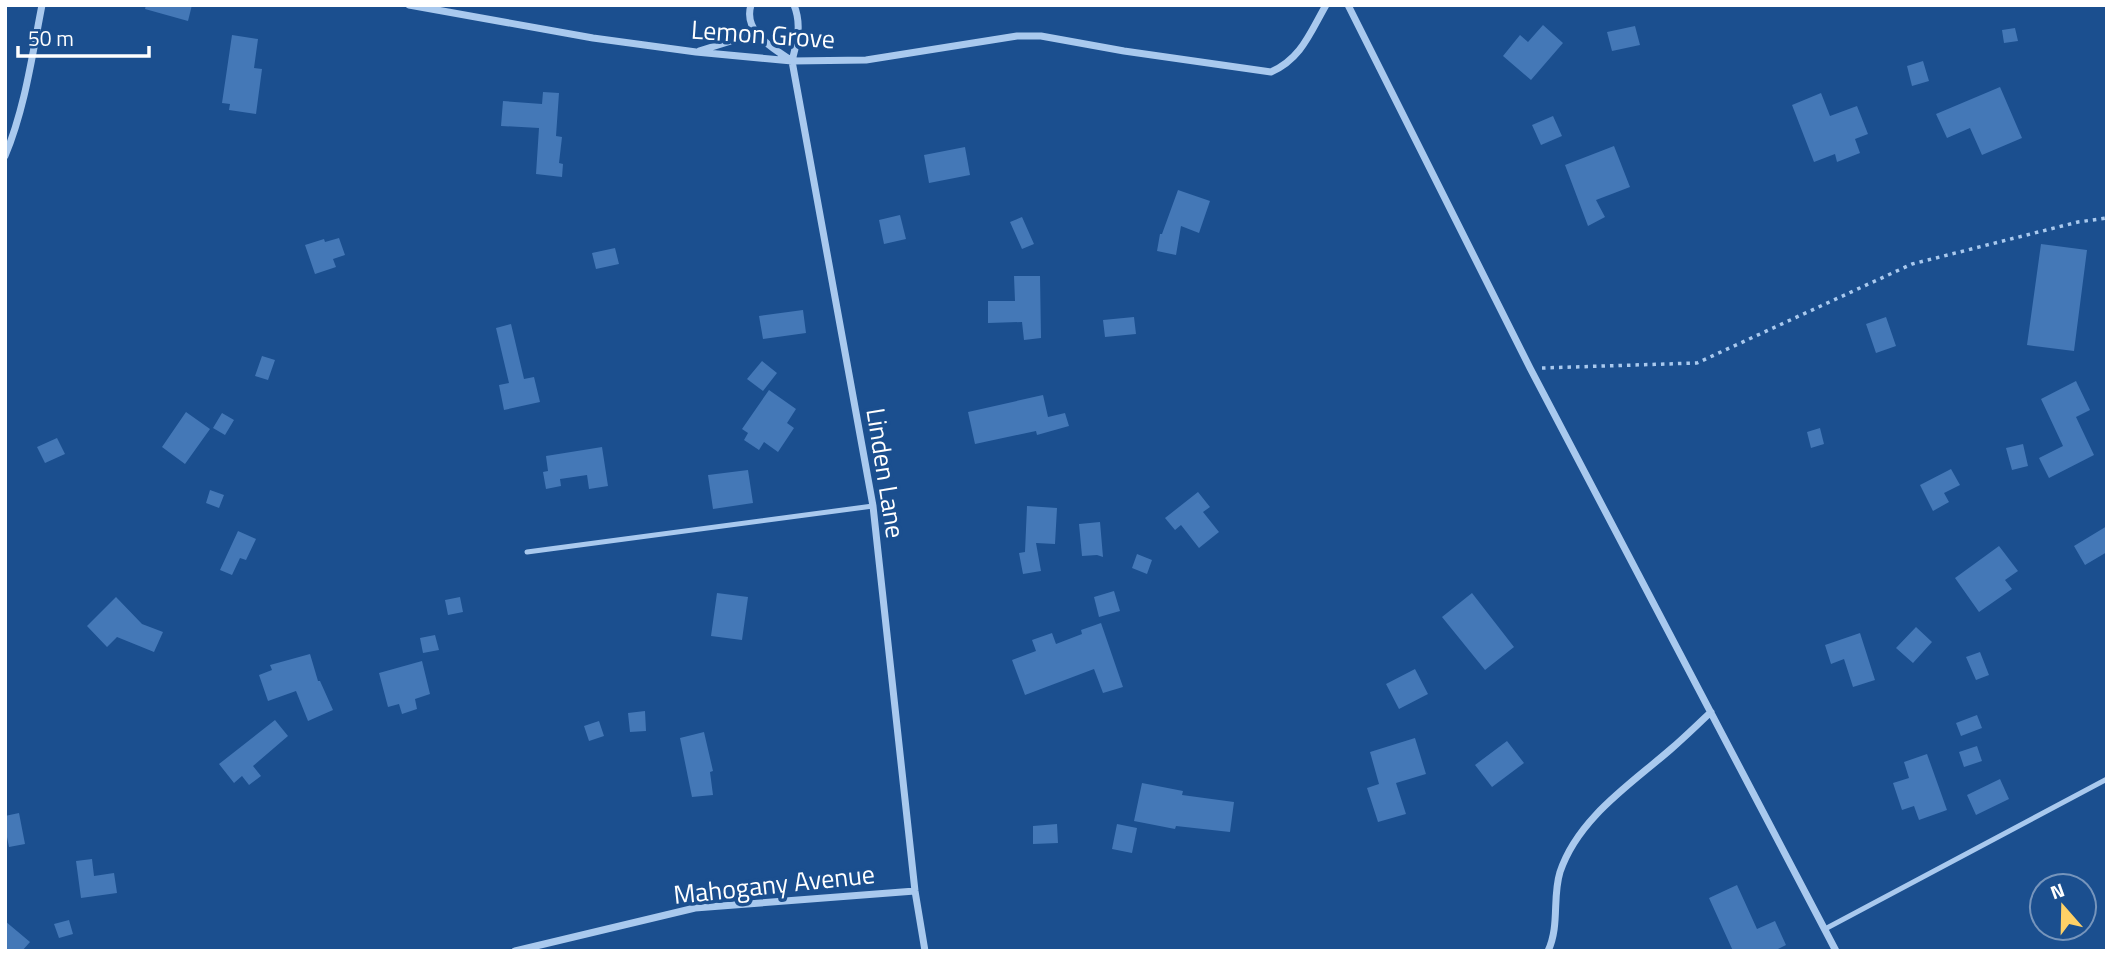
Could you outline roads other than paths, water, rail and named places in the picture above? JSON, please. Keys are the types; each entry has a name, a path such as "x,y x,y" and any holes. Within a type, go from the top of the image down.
{"street":[{"path":"5,156 15,133 25,94 42,5"},
{"name":"Lemon Grove","path":"409,5 593,38 792,61 866,60 1017,36 1041,36 1271,72 1284,67 1296,57 1326,5"},
{"path":"751,5 748,18 753,28 768,45 792,61"},
{"name":"Linden Lane","path":"794,5 799,16 799,32 792,61 873,506 915,891 925,951"},
{"path":"1348,5 1530,368 1836,951"},
{"path":"696,52 731,41 753,28"},
{"path":"1548,951 1556,925 1555,892 1561,869 1576,840 1605,804 1711,712"},
{"name":"Mahogany Avenue","path":"515,951 695,908 915,891"}],"lane":[{"path":"527,552 873,506"},
{"path":"1825,929 2107,779"}]}
